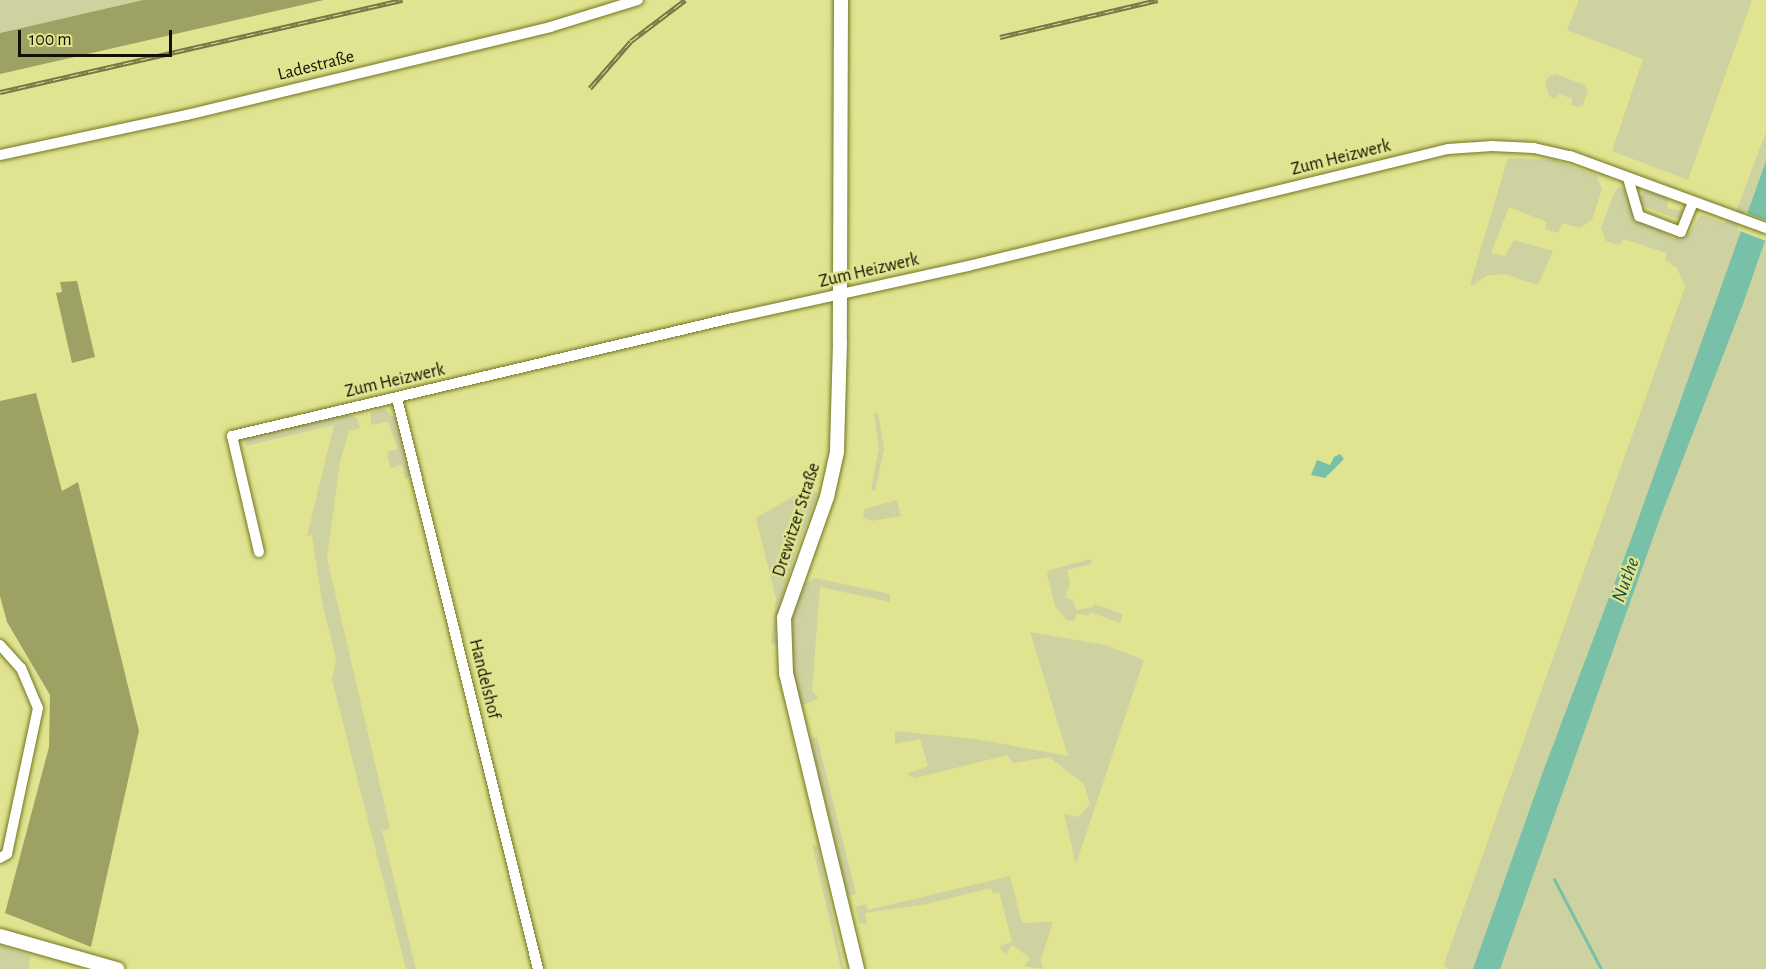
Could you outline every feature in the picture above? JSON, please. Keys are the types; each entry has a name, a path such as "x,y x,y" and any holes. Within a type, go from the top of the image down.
{"street":[{"name":"Ladestraße","path":"0,155 187,115 550,27 638,0"},
{"name":"Drewitzer Straße","path":"841,0 839,408 834,471 784,618 786,673 857,969"},
{"name":"Zum Heizwerk","path":"259,552 232,436 840,295 1448,149 1492,146 1534,148 1570,156 1766,228"},
{"path":"1628,178 1639,216 1681,232 1693,202"},
{"name":"Handelshof","path":"397,398 538,969"},
{"path":"0,645 21,668 38,708 7,854 0,858"},
{"path":"0,936 117,969"}],"shaded area":[{"path":"0,0 143,0 0,33"},
{"path":"143,0 324,0 0,74 0,33"},
{"path":"1579,0 1752,0 1688,180 1612,151 1643,59 1567,30"},
{"path":"1556,74 1584,85 1588,91 1583,105 1578,107 1571,105 1573,99 1559,94 1555,99 1549,96 1545,82 1549,76"},
{"path":"1766,132 1766,969 1447,969 1444,964 1685,287 1677,268 1665,260 1667,253 1623,239 1620,245 1606,241 1601,228 1614,193 1619,187 1624,189 1636,216 1673,238 1689,233 1701,215 1724,223 1737,209"},
{"path":"1508,158 1554,160 1596,175 1602,189 1592,220 1580,228 1562,223 1558,233 1545,229 1547,222 1509,207 1491,253 1505,256 1514,240 1553,251 1538,285 1504,274 1486,276 1474,285 1470,285"},
{"path":"1646,190 1668,199 1668,209 1684,210 1681,220 1640,205 1640,197"},
{"path":"77,281 95,357 72,363 56,293 62,292 60,282"},
{"path":"36,393 62,491 78,482 139,731 91,947 5,913 49,747 50,695 7,622 0,596 0,401"},
{"path":"384,409 396,419 410,477 405,479 402,465 390,468 387,452 398,449 388,422 371,425 371,412"},
{"path":"343,413 357,418 360,428 349,431 340,462 327,558 390,828 382,831 416,969 406,969 332,680 336,659 322,602 312,535 307,536 334,425 246,446 244,438"},
{"path":"874,413 878,413 884,449 875,491 871,490 879,448"},
{"path":"806,489 818,493 796,550 775,621 777,644 771,643 776,599 756,518"},
{"path":"897,500 901,516 872,521 863,518 865,509"},
{"path":"1091,559 1092,564 1067,570 1070,584 1065,597 1073,600 1076,610 1093,607 1094,604 1123,614 1120,623 1090,612 1088,616 1077,613 1074,621 1067,620 1055,606 1047,574 1050,570"},
{"path":"815,578 890,594 890,602 820,587 812,691 819,698 797,708 790,671 788,619 801,586"},
{"path":"1030,632 1105,645 1144,660 1076,864 1064,814 1079,817 1090,804 1084,784 1049,757 1013,763 1007,755 915,778 907,774 928,766 920,739 895,744 895,731 976,739 1068,756"},
{"path":"817,737 856,894 848,896 810,738"},
{"path":"812,844 818,846 844,969 841,969"},
{"path":"1010,876 1022,923 1053,922 1041,959 1043,969 1024,966 1030,958 1012,945 1006,954 1002,951 1000,946 1012,942 999,892 993,894 991,888 927,904 865,913 867,924 859,923 856,907 866,904 868,910"},
{"path":"0,945 30,956 29,969 0,969"}],"water":[{"name":"Nuthe","path":"1766,161 1766,238 1743,304 1660,518 1500,969 1473,969 1544,769 1629,545"},
{"path":"1340,454 1344,459 1325,478 1311,475 1317,460 1330,465 1334,457"}],"pier":[{"path":"1744,212 1766,220 1766,241 1737,230"}],"waterway":[{"path":"1554,879 1601,969"}],"railway":[{"path":"0,92 403,0"},
{"path":"590,88 631,41 685,0"},
{"path":"1000,37 1158,0"}]}
